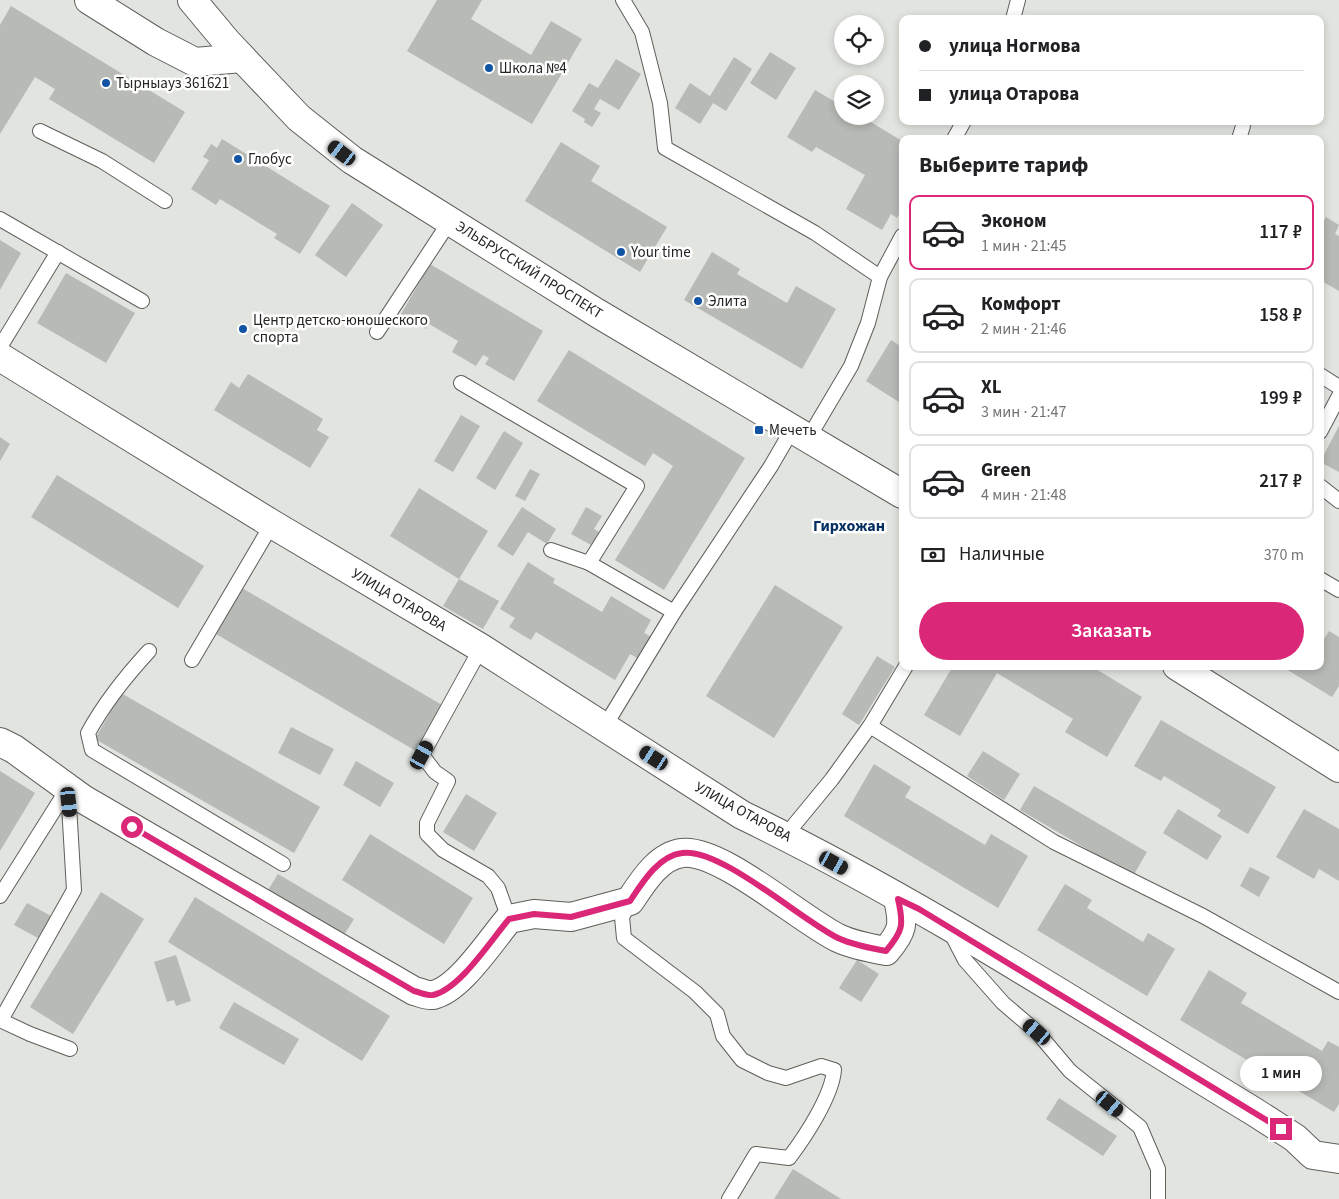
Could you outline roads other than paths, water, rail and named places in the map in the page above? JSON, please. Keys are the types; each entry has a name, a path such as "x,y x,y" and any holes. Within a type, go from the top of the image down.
{"street":[{"path":"88,0 156,42 195,62 242,58"},
{"name":"ЭЛЬБРУССКИЙ ПРОСПЕКТ","path":"192,0 242,58 314,131 352,160 606,318 801,432 899,492"},
{"name":"УЛИЦА ОТАРОВА","path":"0,357 272,524 481,648 742,815 785,836 947,926 1253,1111 1295,1138 1313,1155 1339,1159"},
{"path":"1184,670 1339,768"},
{"path":"0,742 14,749 83,799 414,991 431,995 448,988 466,971 509,919 534,914 571,917 630,901 661,862 680,853 697,853 719,862 793,907 837,937 862,947 886,951 900,935 902,915 898,899"}],"lane":[{"path":"623,0 642,32 660,103 665,148 815,233 880,277"},
{"path":"1014,15 1018,0"},
{"path":"40,131 102,161 165,201"},
{"path":"0,219 142,301"},
{"path":"377,332 450,221"},
{"path":"605,726 674,612 771,466 801,432 851,366 868,323 880,277 899,242"},
{"path":"0,347 58,252"},
{"path":"1324,378 1339,387"},
{"path":"461,383 637,486 589,563"},
{"path":"1324,424 1339,396"},
{"path":"1324,489 1339,501"},
{"path":"192,660 272,524"},
{"path":"552,550 589,563 674,612"},
{"path":"1324,581 1339,590"},
{"path":"481,648 422,755 435,772 448,782 427,823 427,834 443,850 488,876 498,888 509,919"},
{"path":"149,651 123,678 101,710 88,733 92,750 283,864"},
{"path":"785,836 832,779 870,726 904,670"},
{"path":"870,726 1054,842 1203,916 1339,992"},
{"path":"0,896 68,788"},
{"path":"68,788 74,890 0,1020 70,1049"},
{"path":"630,901 622,917 624,938 695,992 717,1014 723,1036 742,1060 768,1073 786,1078 821,1066 834,1070 833,1082 801,1142 789,1158 756,1154 729,1199"},
{"path":"947,926 965,960 1003,1003 1037,1032 1070,1071 1140,1128 1158,1169 1158,1199"}],"place":[{"name":"Школа №4","path":"489,68"},
{"name":"Тырныауз 361621","path":"106,83"},
{"name":"Глобус","path":"238,159"},
{"name":"Your time","path":"621,252"},
{"name":"Элита","path":"698,301"},
{"name":"Центр детско-юношеского спорта","path":"243,329"},
{"name":"Мечеть","path":"759,430"}],"district":[{"name":"Гирхожан","path":"849,526"}]}
